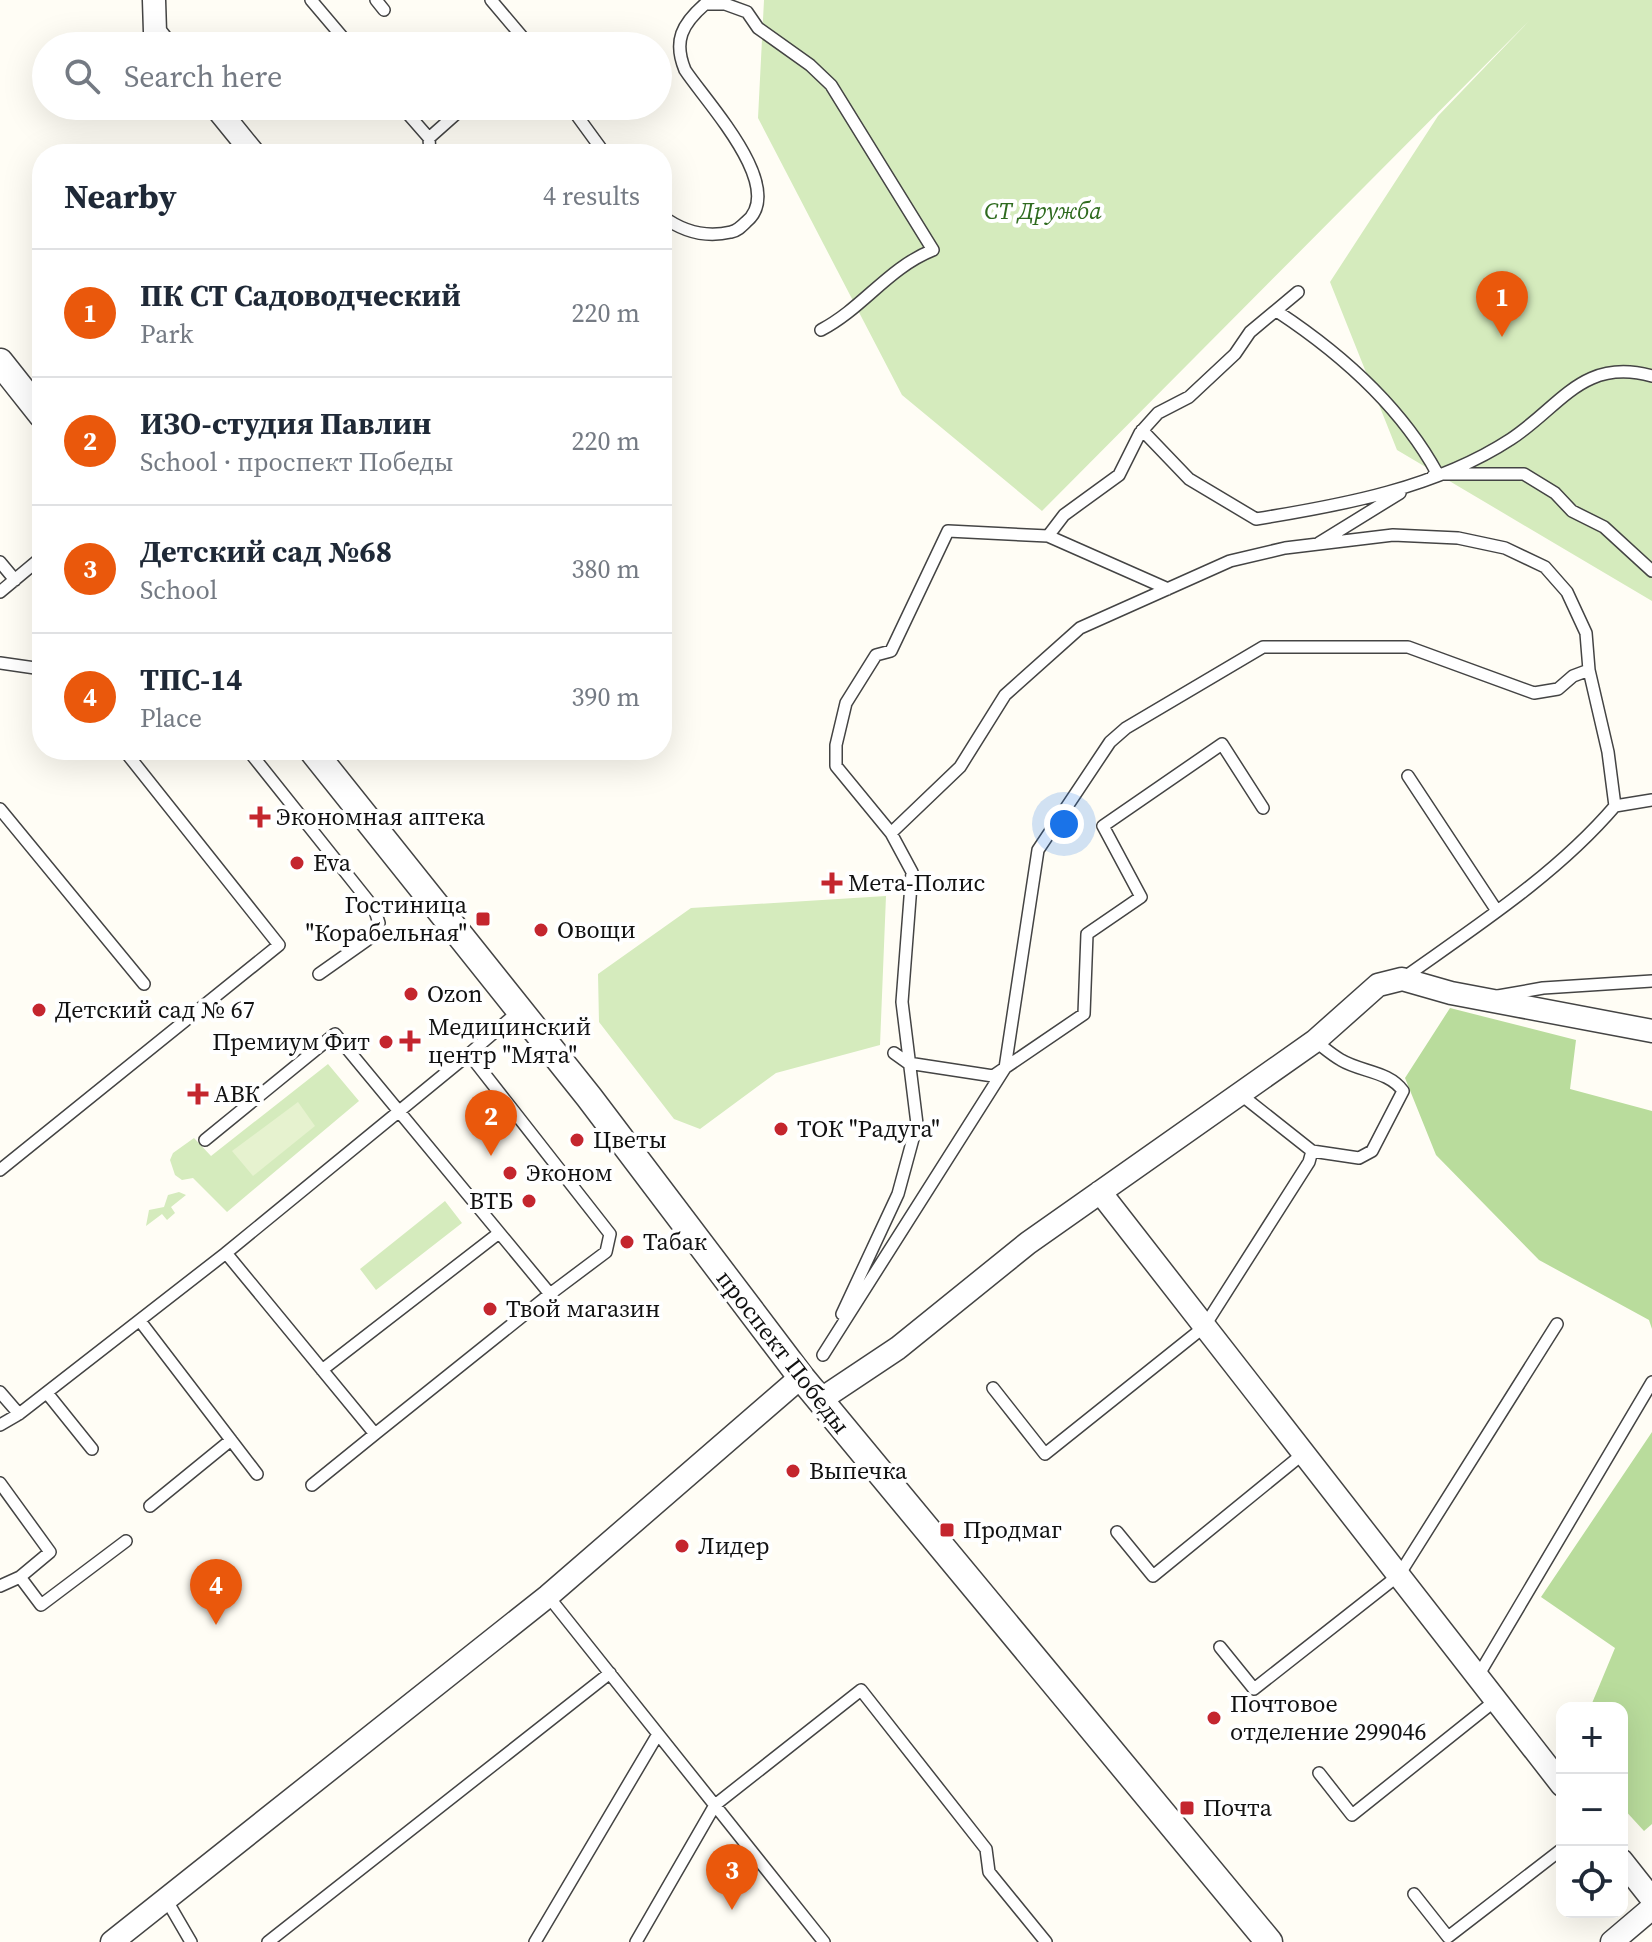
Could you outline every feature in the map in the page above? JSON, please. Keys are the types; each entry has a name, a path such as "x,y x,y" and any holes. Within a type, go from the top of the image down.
{"street":[{"path":"154,0 155,32"},
{"path":"226,120 246,144"},
{"path":"0,362 32,402"},
{"name":"проспект Победы","path":"320,760 589,1097 801,1377 1269,1942"},
{"path":"820,1400 898,1348 1028,1243 1315,1041 1378,985 1402,979 1486,999 1652,1031"},
{"path":"1100,1192 1556,1777"},
{"path":"112,1942 548,1596 801,1377"},
{"path":"1628,1869 1652,1899"},
{"path":"1612,1942 1652,1908"}],"lane":[{"path":"311,0 338,32"},
{"path":"491,0 518,32"},
{"path":"672,223 680,229 714,234 735,232 752,218 758,203 755,173 693,83 678,53 680,34 689,18 705,4 725,4 747,12 758,28 810,65 831,85 933,250 912,258 884,278 840,320 821,330"},
{"path":"413,120 429,138 429,144"},
{"path":"429,138 449,120"},
{"path":"580,120 598,144"},
{"path":"1048,536 1064,515 1119,475 1142,430 1158,413 1201,386 1235,354 1250,332 1278,312 1298,292"},
{"path":"1278,312 1331,348 1406,429 1437,473"},
{"path":"1142,430 1189,479 1256,519 1334,507 1390,492 1470,462 1512,439 1588,377 1611,371 1652,376"},
{"path":"1315,545 1437,473 1472,476 1492,472 1524,474 1555,493 1572,511 1604,527 1652,571"},
{"path":"823,1355 898,1194 917,1124 908,1063 902,977 912,872 891,833 836,766 836,745 846,703 876,655 891,651 948,531 1048,536 1168,589"},
{"path":"891,833 960,767 1005,695 1080,628 1230,561 1285,548 1393,535 1458,538 1505,548 1545,567 1567,592 1586,633 1589,670 1608,752 1615,806"},
{"path":"0,562 15,580"},
{"path":"0,592 32,566"},
{"path":"801,1377 823,1355 1005,1068 1038,850 1110,742 1126,728 1263,647 1408,647 1534,693 1558,689 1573,676 1589,670"},
{"path":"0,663 32,668"},
{"path":"894,1053 908,1063 993,1076 1084,1014 1087,934 1141,897 1103,826 1222,744 1263,808"},
{"path":"0,1170 279,945 132,760"},
{"path":"256,760 374,908 379,923 370,938 319,974"},
{"path":"1408,776 1497,911"},
{"path":"1402,979 1497,911 1592,833 1615,806 1652,800"},
{"path":"0,809 144,984"},
{"path":"1486,999 1543,988 1652,981"},
{"path":"0,1425 47,1393 226,1253 519,1011"},
{"path":"205,1140 335,1034 550,1294"},
{"path":"1240,1094 1312,1151 1359,1158 1372,1151 1403,1091 1385,1075 1366,1072 1340,1060 1315,1041"},
{"path":"312,1485 606,1252 610,1234 469,1054"},
{"path":"993,1388 1045,1454 1204,1327 1309,1162 1312,1151"},
{"path":"322,1370 499,1233"},
{"path":"226,1253 375,1434"},
{"path":"140,1321 257,1474"},
{"path":"1220,1647 1254,1689 1399,1575 1557,1324"},
{"path":"1478,1676 1652,1382"},
{"path":"0,1392 19,1414"},
{"path":"47,1393 92,1449"},
{"path":"150,1506 231,1440"},
{"path":"1117,1532 1153,1576 1304,1453"},
{"path":"0,1483 50,1552 20,1577 0,1586"},
{"path":"20,1577 41,1605 126,1541"},
{"path":"548,1596 823,1942"},
{"path":"274,1940 610,1673"},
{"path":"636,1942 715,1805 861,1690 986,1849 989,1872 1046,1942"},
{"path":"1319,1773 1352,1815 1496,1700"},
{"path":"535,1942 658,1734"},
{"path":"1414,1894 1448,1937 1556,1854"},
{"path":"166,1899 191,1942"}],"green space":[{"name":"СТ Дружба","path":"764,0 1652,0 1652,601 1397,450 1330,282 1438,116 1530,20 1042,511 902,395 758,118"},
{"path":"886,896 880,1045 776,1073 700,1129 674,1119 599,1022 598,974 691,908"},
{"path":"1450,1008 1576,1040 1570,1089 1652,1111 1652,1329 1649,1320 1539,1260 1436,1155 1405,1078"},
{"path":"328,1064 359,1101 227,1212 193,1178 182,1180 175,1175 170,1160 173,1153 194,1138 211,1156"},
{"path":"298,1102 315,1126 253,1176 232,1151"},
{"path":"179,1192 186,1195 171,1207 175,1213 167,1220 162,1214 146,1226 149,1210 164,1207 168,1195"},
{"path":"445,1201 462,1223 376,1290 360,1269"},
{"path":"1652,1432 1652,1824 1644,1831 1628,1814 1628,1702 1592,1702 1615,1648 1541,1597"}],"place":[{"name":"ПК СТ Садоводческий","path":"1502,337"},
{"name":"Экономная аптека","path":"260,817"},
{"name":"Eva","path":"297,863"},
{"name":"Мета-Полис","path":"832,883"},
{"name":"Гостиница \"Корабельная\"","path":"483,919"},
{"name":"Овощи","path":"541,930"},
{"name":"Ozon","path":"411,994"},
{"name":"Детский сад № 67","path":"39,1010"},
{"name":"Медицинский центр \"Мята\"","path":"410,1041"},
{"name":"Премиум Фит","path":"386,1042"},
{"name":"АВК","path":"198,1094"},
{"name":"ТОК \"Радуга\"","path":"781,1129"},
{"name":"Цветы","path":"577,1140"},
{"name":"ИЗО-студия Павлин","path":"491,1156"},
{"name":"Эконом","path":"510,1173"},
{"name":"ВТБ","path":"529,1201"},
{"name":"Табак","path":"627,1242"},
{"name":"Твой магазин","path":"490,1309"},
{"name":"Выпечка","path":"793,1471"},
{"name":"Продмаг","path":"947,1530"},
{"name":"Лидер","path":"682,1546"},
{"name":"ТПС-14","path":"216,1625"},
{"name":"Почтовое отделение 299046","path":"1214,1718"},
{"name":"Почта","path":"1187,1808"},
{"name":"Детский сад №68","path":"732,1910"}]}
